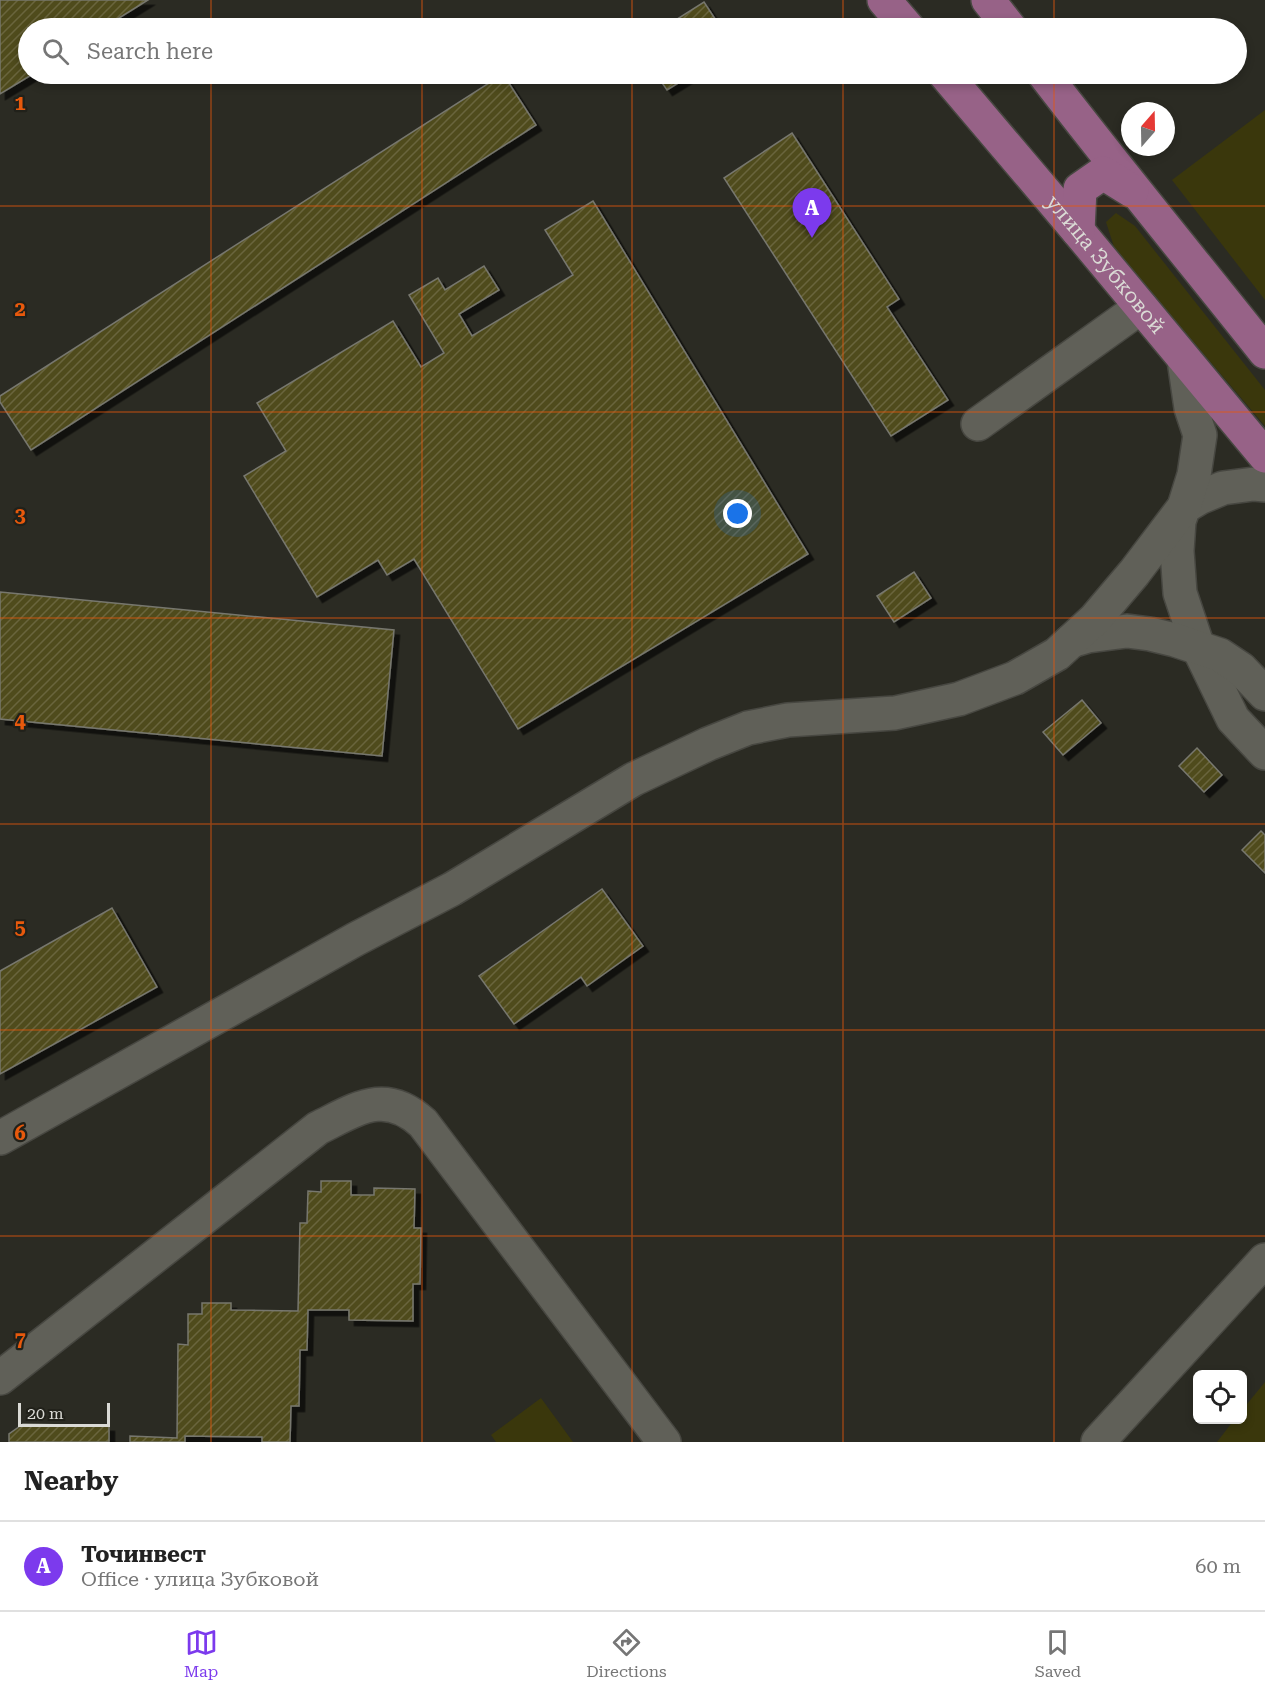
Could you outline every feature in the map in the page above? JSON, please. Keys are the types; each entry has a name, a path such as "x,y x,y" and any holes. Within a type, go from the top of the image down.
{"main road":[{"path":"884,0 899,18"},
{"path":"988,0 1002,18"},
{"name":"улица Зубковой","path":"953,84 1265,456"},
{"path":"1052,84 1104,153 1265,352"},
{"path":"1078,231 1080,189 1103,173 1141,196"}],"street":[{"path":"978,424 1141,307"},
{"path":"1184,360 1191,408 1200,435 1194,475 1179,521 1177,551 1180,593 1198,647 1233,719 1265,753"},
{"path":"0,1138 356,939 452,888 634,779 708,744 748,728 788,720 896,713 958,699 1015,678 1057,654 1095,618 1134,573 1184,507 1223,488 1265,485"},
{"path":"1071,641 1088,636 1127,632 1149,634 1198,647 1220,655 1241,669 1265,694"},
{"path":"0,1378 318,1128 360,1108 371,1104 383,1104 411,1112 423,1123 664,1442"},
{"path":"1098,1442 1265,1260"}],"shaded area":[{"path":"1265,110 1265,300 1172,180"},
{"path":"1116,213 1135,226 1265,390 1265,426 1115,250 1106,222"},
{"path":"1265,1382 1265,1442 1217,1442 1231,1424 1247,1424 1247,1404"},
{"path":"541,1398 573,1442 496,1442 491,1435"}],"building":[{"path":"0,0 148,0 119,18 18,18 18,83 0,94"},
{"path":"704,2 714,18 679,18"},
{"path":"487,84 509,84 536,125 31,450 0,402 0,396"},
{"path":"663,84 677,84 667,90"},
{"path":"792,133 899,299 887,307 948,400 891,436 724,178"},
{"path":"593,201 808,554 518,729 414,559 387,575 378,560 317,597 244,476 286,451 257,403 393,321 421,367 444,353 409,295 438,278 445,290 484,266 499,290 459,314 472,336 573,275 545,230"},
{"path":"914,572 931,598 894,622 877,596"},
{"path":"0,592 394,630 382,756 0,719"},
{"path":"1082,700 1101,723 1063,755 1043,732"},
{"path":"1197,748 1222,775 1204,792 1179,766"},
{"path":"1261,831 1265,835 1265,873 1242,850"},
{"path":"602,889 643,946 587,986 581,977 514,1024 479,976"},
{"path":"112,908 157,987 0,1074 0,971"},
{"path":"321,1181 351,1181 351,1195 374,1195 374,1188 415,1189 414,1228 421,1228 420,1284 413,1284 413,1321 349,1320 349,1310 308,1310 307,1350 300,1350 299,1406 291,1406 290,1442 262,1442 262,1437 185,1436 185,1442 130,1442 130,1436 177,1438 178,1344 188,1345 188,1314 202,1314 202,1303 231,1303 231,1310 298,1311 300,1223 307,1223 308,1191 321,1192"},
{"path":"23,1424 109,1426 109,1442 9,1442 9,1434"}],"place":[{"name":"Точинвест","path":"812,238"}]}
